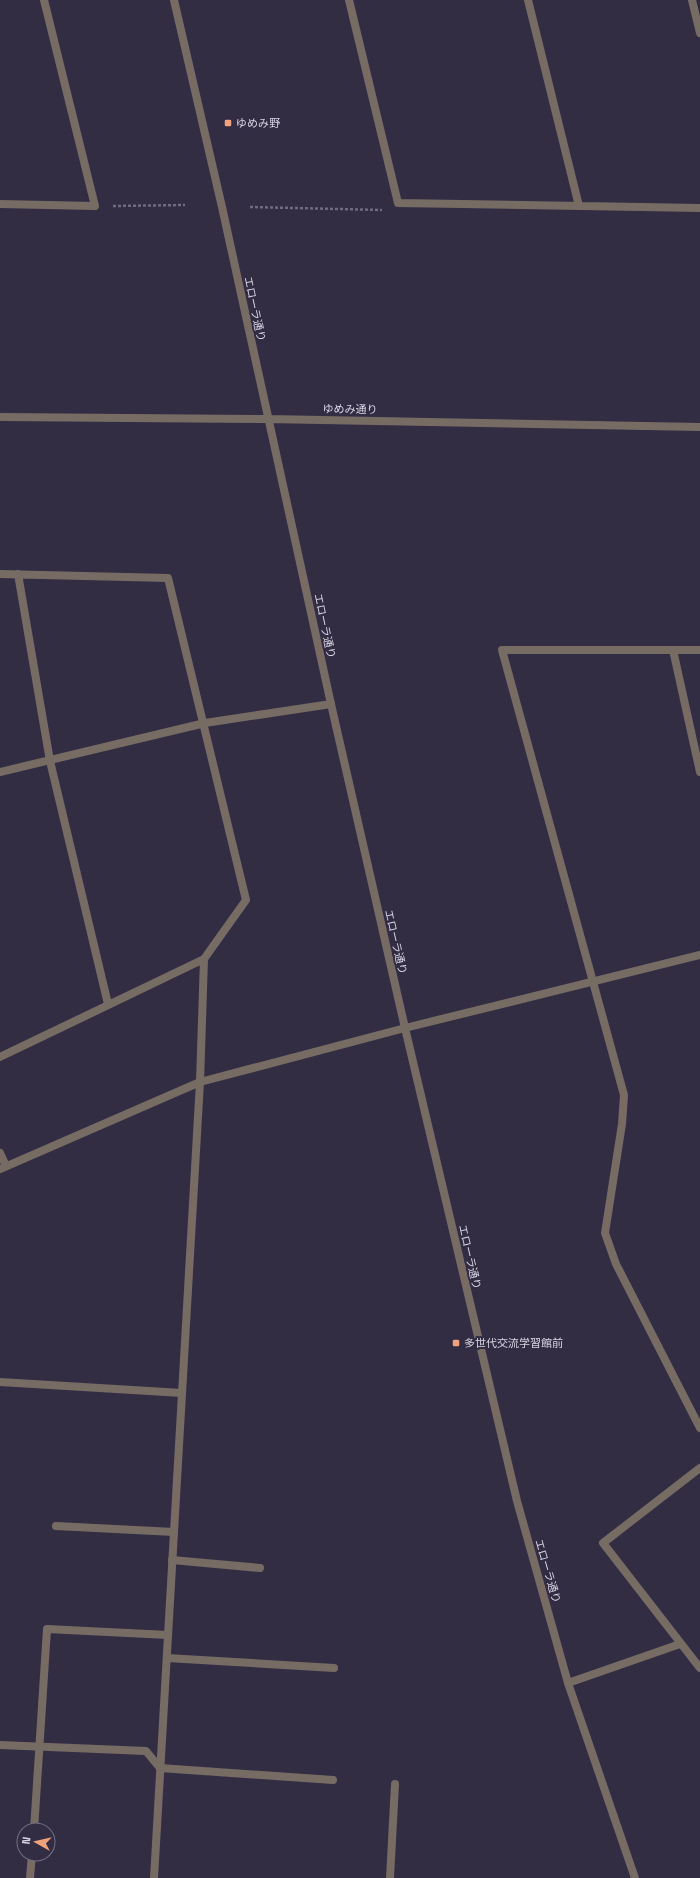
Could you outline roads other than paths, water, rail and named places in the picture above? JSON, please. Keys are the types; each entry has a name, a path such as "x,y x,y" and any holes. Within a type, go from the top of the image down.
{"street":[{"path":"0,204 95,206 44,0"},
{"name":"エローラ通り","path":"174,0 220,199 331,704 405,1028 517,1500 568,1683 635,1878"},
{"path":"349,0 398,203 700,208"},
{"path":"528,0 579,206"},
{"path":"692,0 700,33"},
{"name":"ゆめみ通り","path":"0,417 268,419 700,427"},
{"path":"0,574 168,578 205,723 246,900 204,959 0,1057"},
{"path":"18,574 50,761 108,1004"},
{"path":"700,650 502,650 624,1095 622,1124 605,1234 616,1264 700,1428"},
{"path":"672,650 700,772"},
{"path":"0,772 205,723 331,704"},
{"path":"0,1153 3,1167 200,1082 405,1028 700,955"},
{"path":"154,1878 200,1082 204,959"},
{"path":"0,1382 182,1393"},
{"path":"700,1468 603,1543 700,1668"},
{"path":"56,1526 174,1532"},
{"path":"172,1560 260,1568"},
{"path":"34,1822 47,1628 168,1635"},
{"path":"568,1683 680,1644"},
{"path":"167,1658 334,1668"},
{"path":"0,1746 146,1752 160,1768 333,1780"},
{"path":"390,1878 395,1784"},
{"path":"30,1878 31,1862"}],"place":[{"name":"ゆめみ野","path":"228,123"},
{"name":"多世代交流学習館前","path":"456,1343"}]}
